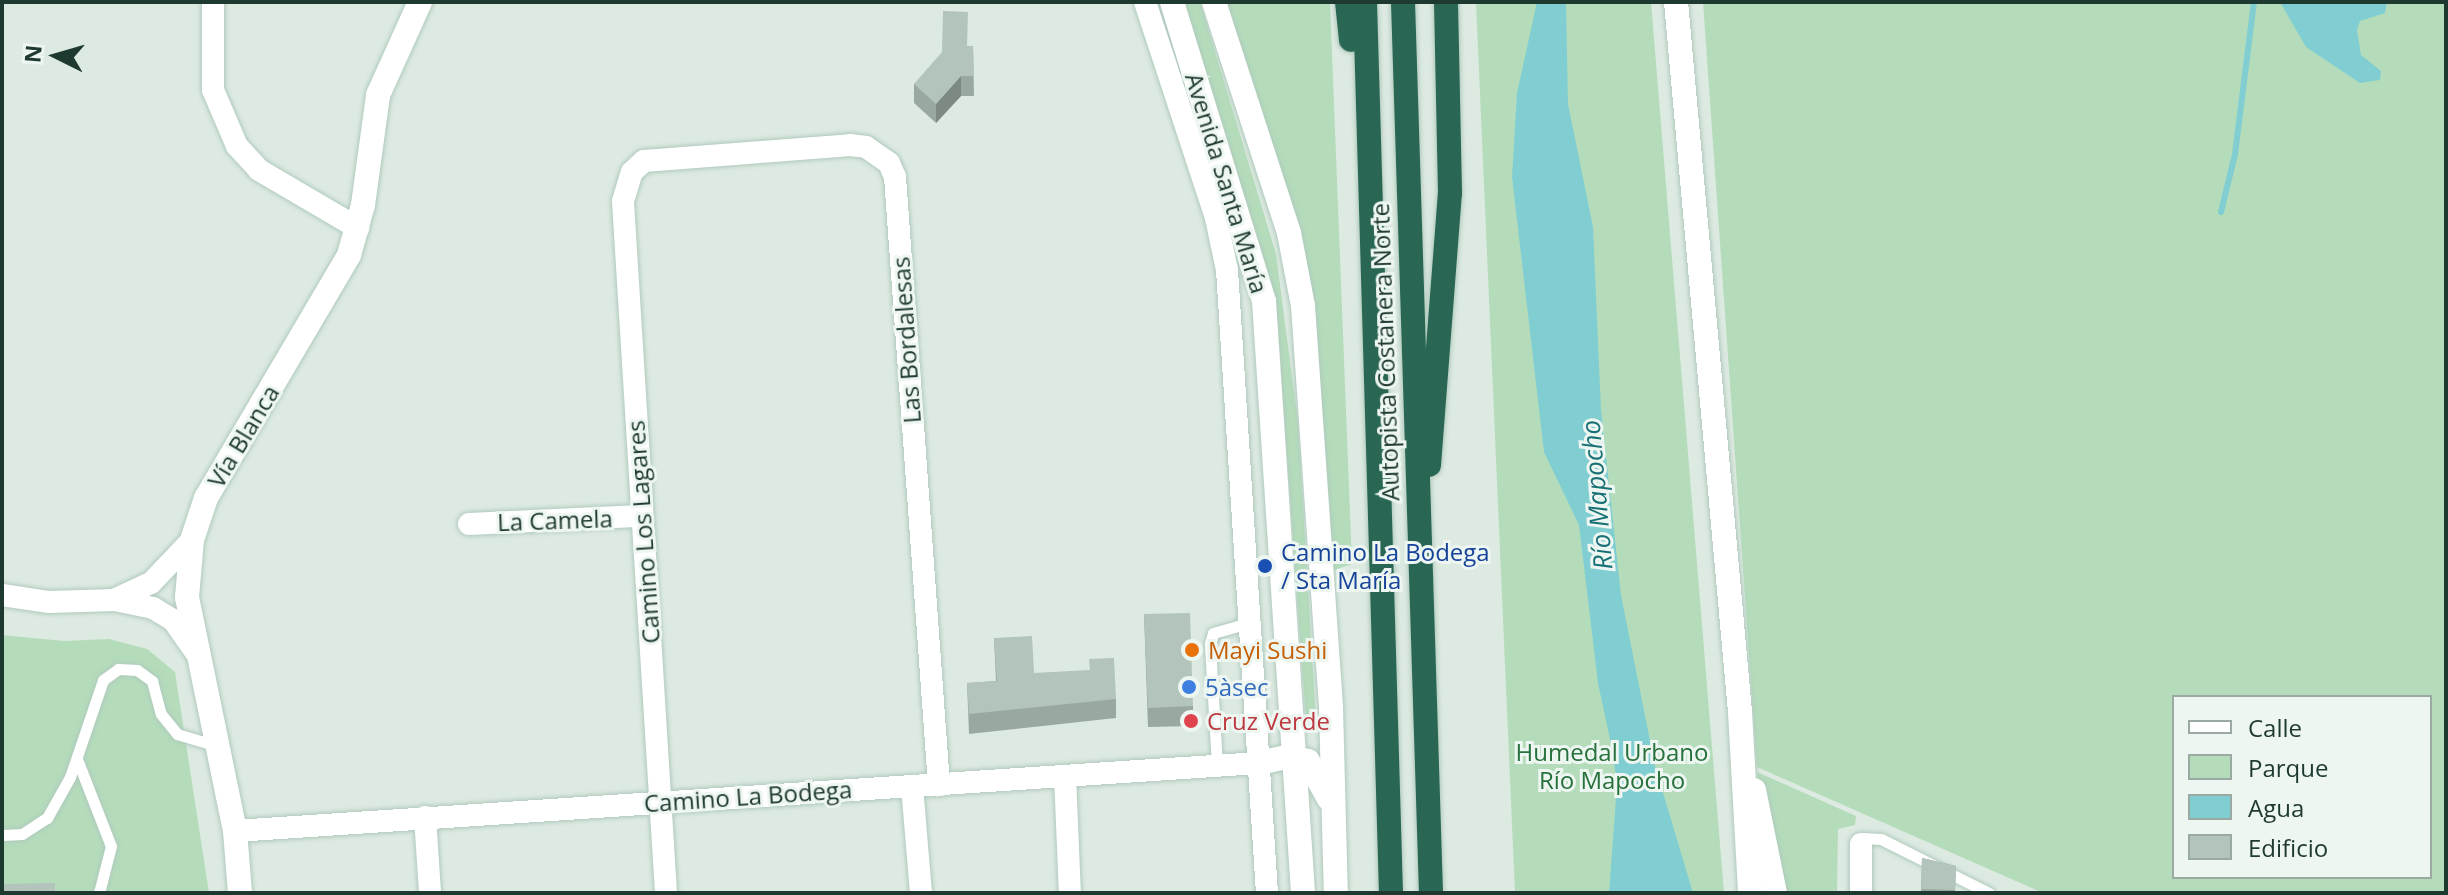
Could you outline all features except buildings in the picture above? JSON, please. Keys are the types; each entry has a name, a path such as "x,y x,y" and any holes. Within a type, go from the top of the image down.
{"highway":[{"path":"1347,2 1372,221"},
{"name":"Autopista Costanera Norte","path":"1365,2 1391,893"},
{"name":"Autopista Costanera Norte","path":"1403,2 1431,893"},
{"path":"1419,531 1437,392 1450,193 1446,2"}],"main road":[{"name":"Vía Blanca","path":"240,893 235,831 187,597 192,540 206,498 338,282 358,228 378,95 420,2"},
{"name":"Avenida Santa María","path":"1172,2 1264,301 1297,757 1303,893"},
{"name":"Avenida Santa María","path":"1214,2 1298,269 1334,816 1336,893"},
{"path":"1676,2 1740,712 1750,893"},
{"path":"1740,712 1775,893"},
{"path":"1260,763 1297,757 1317,769 1334,816"},
{"path":"1260,763 1284,783 1299,810"}],"street":[{"path":"213,2 213,90 237,146 259,170 358,228"},
{"name":"Avenida Santa María","path":"1145,2 1216,218 1227,270 1267,893"},
{"name":"Las Bordalesas","path":"632,172 657,156 850,145 866,147 889,163 895,177 939,785"},
{"name":"Camino Los Lagares","path":"632,172 623,201 666,893"},
{"name":"La Camela","path":"469,524 641,516"},
{"path":"115,600 151,583 192,540"},
{"path":"2,595 49,602 115,600 153,608 173,620 198,656"},
{"name":"Camino La Bodega","path":"235,831 1260,763"},
{"path":"1065,776 1070,893"},
{"path":"912,786 921,893"},
{"path":"425,817 430,893"},
{"path":"1861,844 1861,893"}],"lane":[{"path":"1217,766 1210,644 1213,633 1252,622"},
{"path":"2,835 22,834 40,825 77,759 103,680 128,668 152,681 161,714 177,734 199,745 218,746"},
{"path":"77,759 111,846 99,893"},
{"path":"1861,844 1863,838 1881,839 1989,893"}],"green space":[{"path":"1183,2 1200,2 1276,254 1298,423 1316,720 1306,720 1276,300"},
{"path":"1225,2 1330,2 1352,564 1334,570 1315,309"},
{"name":"Humedal Urbano Río Mapocho","path":"1476,2 1651,2 1724,893 1515,893"},
{"path":"1703,2 2446,2 2446,893 2043,893 1757,767"},
{"path":"2,635 64,641 109,639 147,649 175,672 209,893 2,893"},
{"path":"1757,772 1856,816 1855,825 1838,829 1837,893 1780,893"}],"water":[{"name":"Río Mapocho","path":"1537,2 1566,2 1568,104 1593,227 1601,410 1621,595 1655,766 1693,893 1609,893 1617,785 1613,753 1598,683 1579,525 1544,452 1512,177 1517,93"},
{"path":"2280,2 2387,2 2385,13 2360,21 2357,30 2361,55 2381,71 2380,80 2360,83 2306,47"}],"waterway":[{"path":"2221,212 2235,154 2254,2"}],"place":[{"name":"Camino La Bodega / Sta María","path":"1265,566"},
{"name":"Mayi Sushi","path":"1192,650"},
{"name":"5àsec","path":"1189,687"},
{"name":"Cruz Verde","path":"1191,721"}]}
